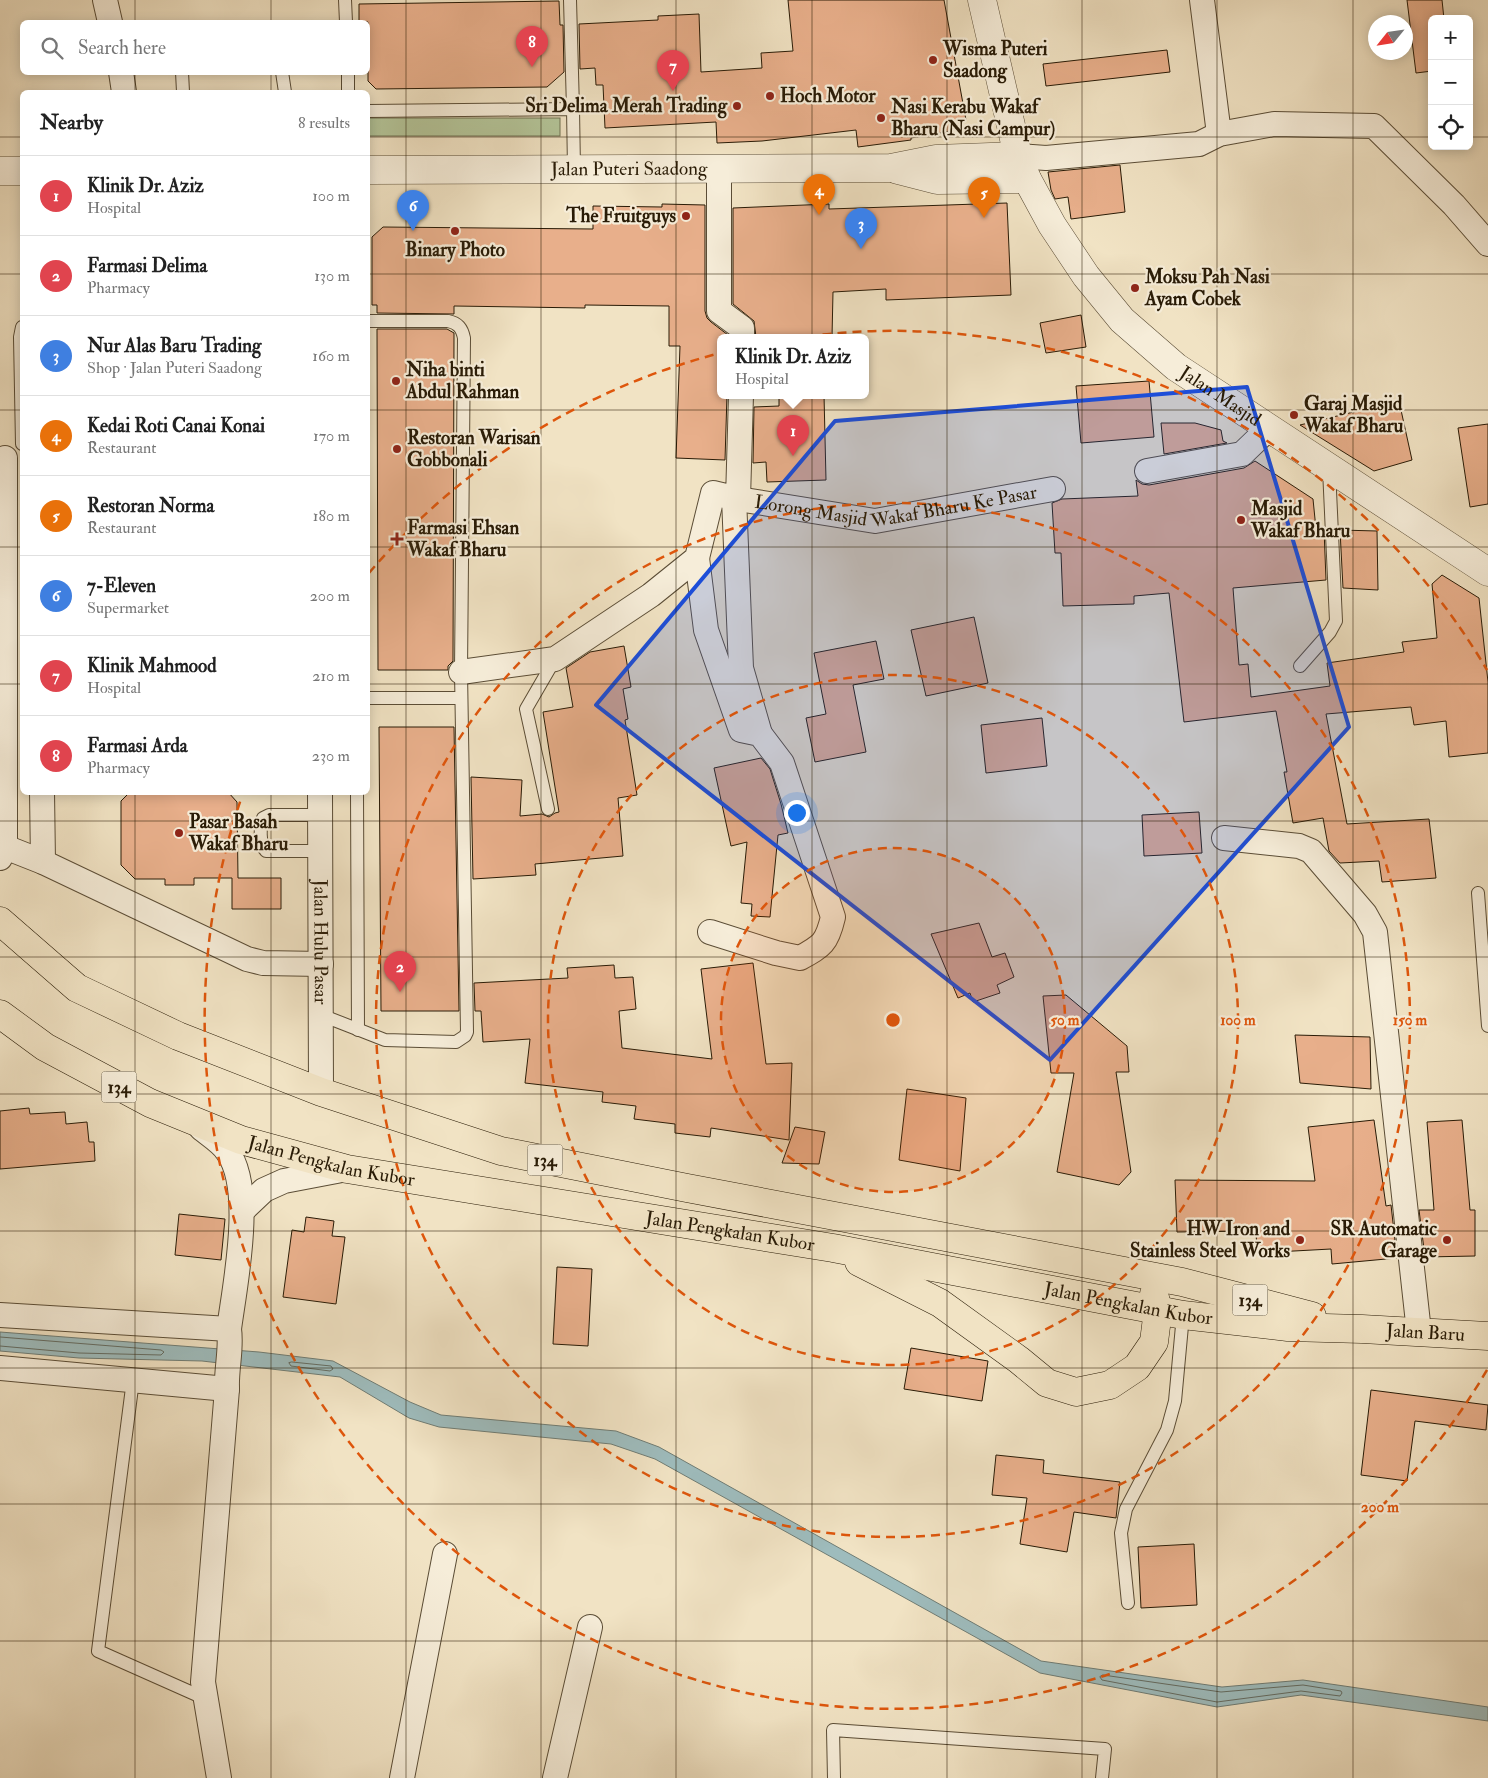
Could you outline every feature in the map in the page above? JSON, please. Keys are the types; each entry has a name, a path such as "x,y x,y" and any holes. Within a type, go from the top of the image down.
{"main road":[{"name":"Jalan Pengkalan Kubor","path":"0,920 77,988"},
{"name":"Jalan Pengkalan Kubor","path":"0,946 77,988 178,1036 321,1092 501,1151 1182,1282 1362,1329"},
{"name":"Jalan Pengkalan Kubor","path":"0,1007 45,1047"},
{"name":"Jalan Pengkalan Kubor","path":"0,1014 45,1047 150,1104 241,1140 347,1169 833,1248 1170,1313 1288,1328 1362,1329"},
{"path":"833,1248 940,1304 1019,1360 1047,1383 1076,1392 1110,1385 1137,1367 1170,1313 1136,1274"},
{"name":"Jalan Baru","path":"1362,1329 1488,1336"}],"street":[{"path":"105,0 110,20"},
{"name":"Jalan Masjid","path":"982,0 1023,167 1052,225 1086,276 1122,320 1176,367 1488,572"},
{"path":"1202,0 1219,134"},
{"path":"121,75 124,90"},
{"path":"1023,167 1046,158 1199,144 1219,134 1281,123 1374,126 1454,205 1488,244"},
{"name":"Jalan Puteri Saadong","path":"370,170 891,168 936,159 1023,167"},
{"path":"719,168 719,311 742,328 742,334"},
{"path":"0,171 20,171"},
{"path":"710,932 776,953 800,958 819,948 829,934 833,918 782,763 760,734 741,668 736,498 741,399"},
{"path":"1147,471 1242,454 1269,428"},
{"path":"12,454 2,571 2,850 43,862 247,959 263,962 321,964"},
{"name":"Lorong Masjid Wakaf Bharu Ke Pasar","path":"697,558 713,493 875,521 1053,489"},
{"path":"461,672 554,659 651,595 697,558"},
{"path":"697,558 706,630 741,730 760,734"},
{"path":"42,795 43,862"},
{"name":"Jalan Hulu Pasar","path":"320,804 321,1092"},
{"path":"1224,838 1300,846 1311,851 1366,914 1375,932 1419,1332"},
{"path":"195,1122 227,1150 236,1167 243,1210 230,1333 203,1682 219,1778"},
{"path":"243,1210 264,1190 284,1181 347,1169"},
{"path":"0,1315 230,1333"},
{"path":"0,1368 133,1380 227,1381"},
{"path":"402,1778 445,1554"},
{"path":"555,1778 590,1627"}],"lane":[{"path":"346,0 346,20"},
{"path":"570,0 574,169"},
{"path":"182,75 183,90"},
{"path":"282,75 285,90"},
{"path":"348,75 348,90"},
{"path":"370,111 573,109"},
{"path":"321,1015 381,1039 389,1040 451,1043 465,1036 466,1032 461,698 464,338 463,332 455,323 448,321 370,321"},
{"path":"12,454 20,337"},
{"path":"1300,666 1330,632 1336,621 1330,468"},
{"path":"548,809 526,710 554,659"},
{"path":"370,698 461,698"},
{"path":"357,795 358,1030"},
{"path":"320,804 263,818 262,844 266,851 320,851"},
{"path":"1478,893 1488,1026"},
{"path":"1128,1604 1121,1533 1126,1509 1167,1430 1175,1401 1170,1313"},
{"path":"133,1380 98,1651 206,1699"},
{"path":"834,1778 833,1730 1105,1749 1102,1778"}],"highlighted area":[{"path":"1247,387 1349,727 1050,1060 596,705 835,421"}],"green space":[{"path":"370,118 560,118 560,136 370,136"}],"water":[{"path":"0,1332 259,1352 333,1361 410,1402 441,1415 616,1431 659,1447 1041,1661 1222,1687 1303,1680 1488,1707 1488,1721 1301,1695 1217,1707 1040,1673 655,1459 611,1444 439,1427 409,1418 340,1377 202,1361 79,1358 0,1351"}],"building":[{"path":"788,0 944,0 966,120 957,130 911,138 911,140 858,147 856,130 762,141 717,143 716,122 605,128 603,85 596,85 595,68 580,69 579,24 658,20 658,16 699,14 701,72 762,68 761,53 793,51"},
{"path":"1407,0 1442,0 1444,15 1428,15 1428,72 1416,73 1413,49 1413,15 1409,15"},
{"path":"559,1 560,25 563,25 564,72 547,87 376,89 368,81 368,75 370,75 370,20 359,20 359,4"},
{"path":"1167,50 1170,72 1046,86 1043,64"},
{"path":"1120,165 1125,212 1071,219 1068,197 1055,199 1051,190 1048,172"},
{"path":"1007,203 1011,295 886,300 886,289 833,292 832,334 756,334 754,321 733,304 733,208 829,204 829,209"},
{"path":"662,204 705,205 705,311 707,318 727,334 717,334 717,399 727,399 725,460 676,458 680,346 669,346 669,306 585,305 585,308 454,306 454,314 377,313 377,305 372,305 372,237 383,227 593,229 593,206 662,207"},
{"path":"1081,315 1086,347 1046,353 1040,323"},
{"path":"377,329 447,329 454,333 453,661 448,666 448,670 378,670"},
{"path":"1149,381 1154,437 1081,443 1076,386"},
{"path":"779,399 824,399 826,480 767,482 766,462 753,463 754,407 779,406"},
{"path":"1399,401 1412,460 1374,471 1300,425"},
{"path":"1161,423 1195,423 1221,430 1223,441 1227,443 1164,454"},
{"path":"1488,424 1488,504 1470,507 1458,428"},
{"path":"1255,461 1313,499 1316,529 1324,529 1326,580 1233,588 1239,665 1248,664 1251,697 1330,686 1327,663 1404,652 1402,642 1437,638 1432,584 1442,575 1479,598 1488,682 1488,753 1449,757 1446,721 1414,725 1411,707 1326,714 1347,824 1429,819 1436,878 1382,882 1379,861 1340,863 1329,851 1323,818 1293,823 1284,772 1287,772 1276,711 1184,722 1169,593 1134,596 1134,604 1063,606 1061,553 1055,553 1052,503 1062,499 1138,496 1136,480 1142,484 1149,485 1244,468"},
{"path":"1340,530 1377,531 1378,590 1343,588"},
{"path":"974,617 988,683 926,696 911,630"},
{"path":"876,641 884,679 853,685 866,752 815,762 806,718 826,714 814,653"},
{"path":"624,646 631,687 623,689 628,719 625,720 637,795 618,798 623,856 535,864 536,875 473,879 471,777 522,780 520,816 542,814 549,817 559,812 543,712 573,707 566,668 590,652"},
{"path":"1042,718 1047,766 986,773 981,725"},
{"path":"379,727 454,727 459,1011 381,1011"},
{"path":"761,758 770,769 788,833 778,835 770,917 751,916 752,904 741,903 747,842 731,846 714,768"},
{"name":"Pasar Basah Wakaf Bharu","path":"127,795 231,795 237,802 238,878 281,878 281,909 232,909 232,878 194,878 194,885 165,885 165,879 135,879 121,865 121,801"},
{"path":"1199,812 1202,853 1144,856 1142,815"},
{"path":"979,923 992,957 1005,953 1014,977 997,985 1000,993 973,1002 970,993 958,998 931,934"},
{"path":"753,963 766,1064 792,1063 789,1140 711,1128 710,1137 675,1133 675,1124 634,1119 636,1106 602,1102 603,1092 525,1083 530,1039 483,1042 481,1011 475,1011 474,983 568,978 567,968 614,965 615,978 633,977 636,1009 619,1011 622,1048 712,1059 701,969"},
{"path":"1066,995 1127,1046 1129,1072 1116,1072 1131,1172 1119,1185 1057,1172 1074,1073 1051,1073 1043,996"},
{"path":"1295,1035 1370,1037 1371,1089 1300,1083"},
{"path":"907,1089 966,1098 960,1171 899,1160"},
{"path":"29,1108 30,1114 65,1112 66,1124 87,1122 89,1142 94,1142 95,1161 0,1169 0,1111"},
{"path":"1374,1120 1386,1206 1391,1205 1397,1258 1332,1264 1331,1249 1257,1253 1256,1231 1177,1232 1175,1180 1315,1181 1308,1127"},
{"path":"1462,1120 1470,1210 1475,1210 1475,1256 1425,1257 1419,1210 1434,1210 1427,1122"},
{"path":"795,1127 825,1132 819,1164 782,1163"},
{"path":"179,1214 225,1219 221,1260 175,1255"},
{"path":"306,1217 334,1221 332,1236 345,1237 336,1304 283,1297 292,1230 304,1232"},
{"path":"557,1267 592,1269 588,1346 553,1344"},
{"path":"911,1348 988,1361 982,1401 904,1389"},
{"path":"1371,1390 1488,1405 1486,1430 1415,1421 1407,1481 1361,1475"},
{"path":"996,1455 1044,1460 1043,1473 1120,1482 1116,1518 1074,1512 1067,1552 1020,1544 1027,1498 992,1495"},
{"path":"1194,1544 1197,1605 1141,1608 1138,1547"}],"place":[{"name":"Wisma Puteri Saadong","path":"933,60"},
{"name":"Farmasi Arda","path":"532,67"},
{"name":"Klinik Mahmood","path":"673,91"},
{"name":"Hoch Motor","path":"770,96"},
{"name":"Sri Delima Merah Trading","path":"737,106"},
{"name":"Nasi Kerabu Wakaf Bharu (Nasi Campur)","path":"881,118"},
{"name":"Kedai Roti Canai Konai","path":"819,215"},
{"name":"The Fruitguys","path":"686,216"},
{"name":"Restoran Norma","path":"984,218"},
{"name":"7-Eleven","path":"413,231"},
{"name":"Binary Photo","path":"455,231"},
{"name":"Nur Alas Baru Trading","path":"861,249"},
{"name":"Moksu Pah Nasi Ayam Cobek","path":"1135,288"},
{"name":"Niha binti Abdul Rahman","path":"396,381"},
{"name":"Garaj Masjid Wakaf Bharu","path":"1294,415"},
{"name":"Restoran Warisan Gobbonali","path":"397,449"},
{"name":"Klinik Dr. Aziz","path":"793,456"},
{"name":"Masjid Wakaf Bharu","path":"1241,520"},
{"name":"Farmasi Ehsan Wakaf Bharu","path":"397,539"},
{"name":"Pasar Basah Wakaf Bharu","path":"179,833"},
{"name":"Farmasi Delima","path":"400,992"},
{"name":"HW Iron and Stainless Steel Works","path":"1300,1240"},
{"name":"SR Automatic Garage","path":"1447,1240"}]}
